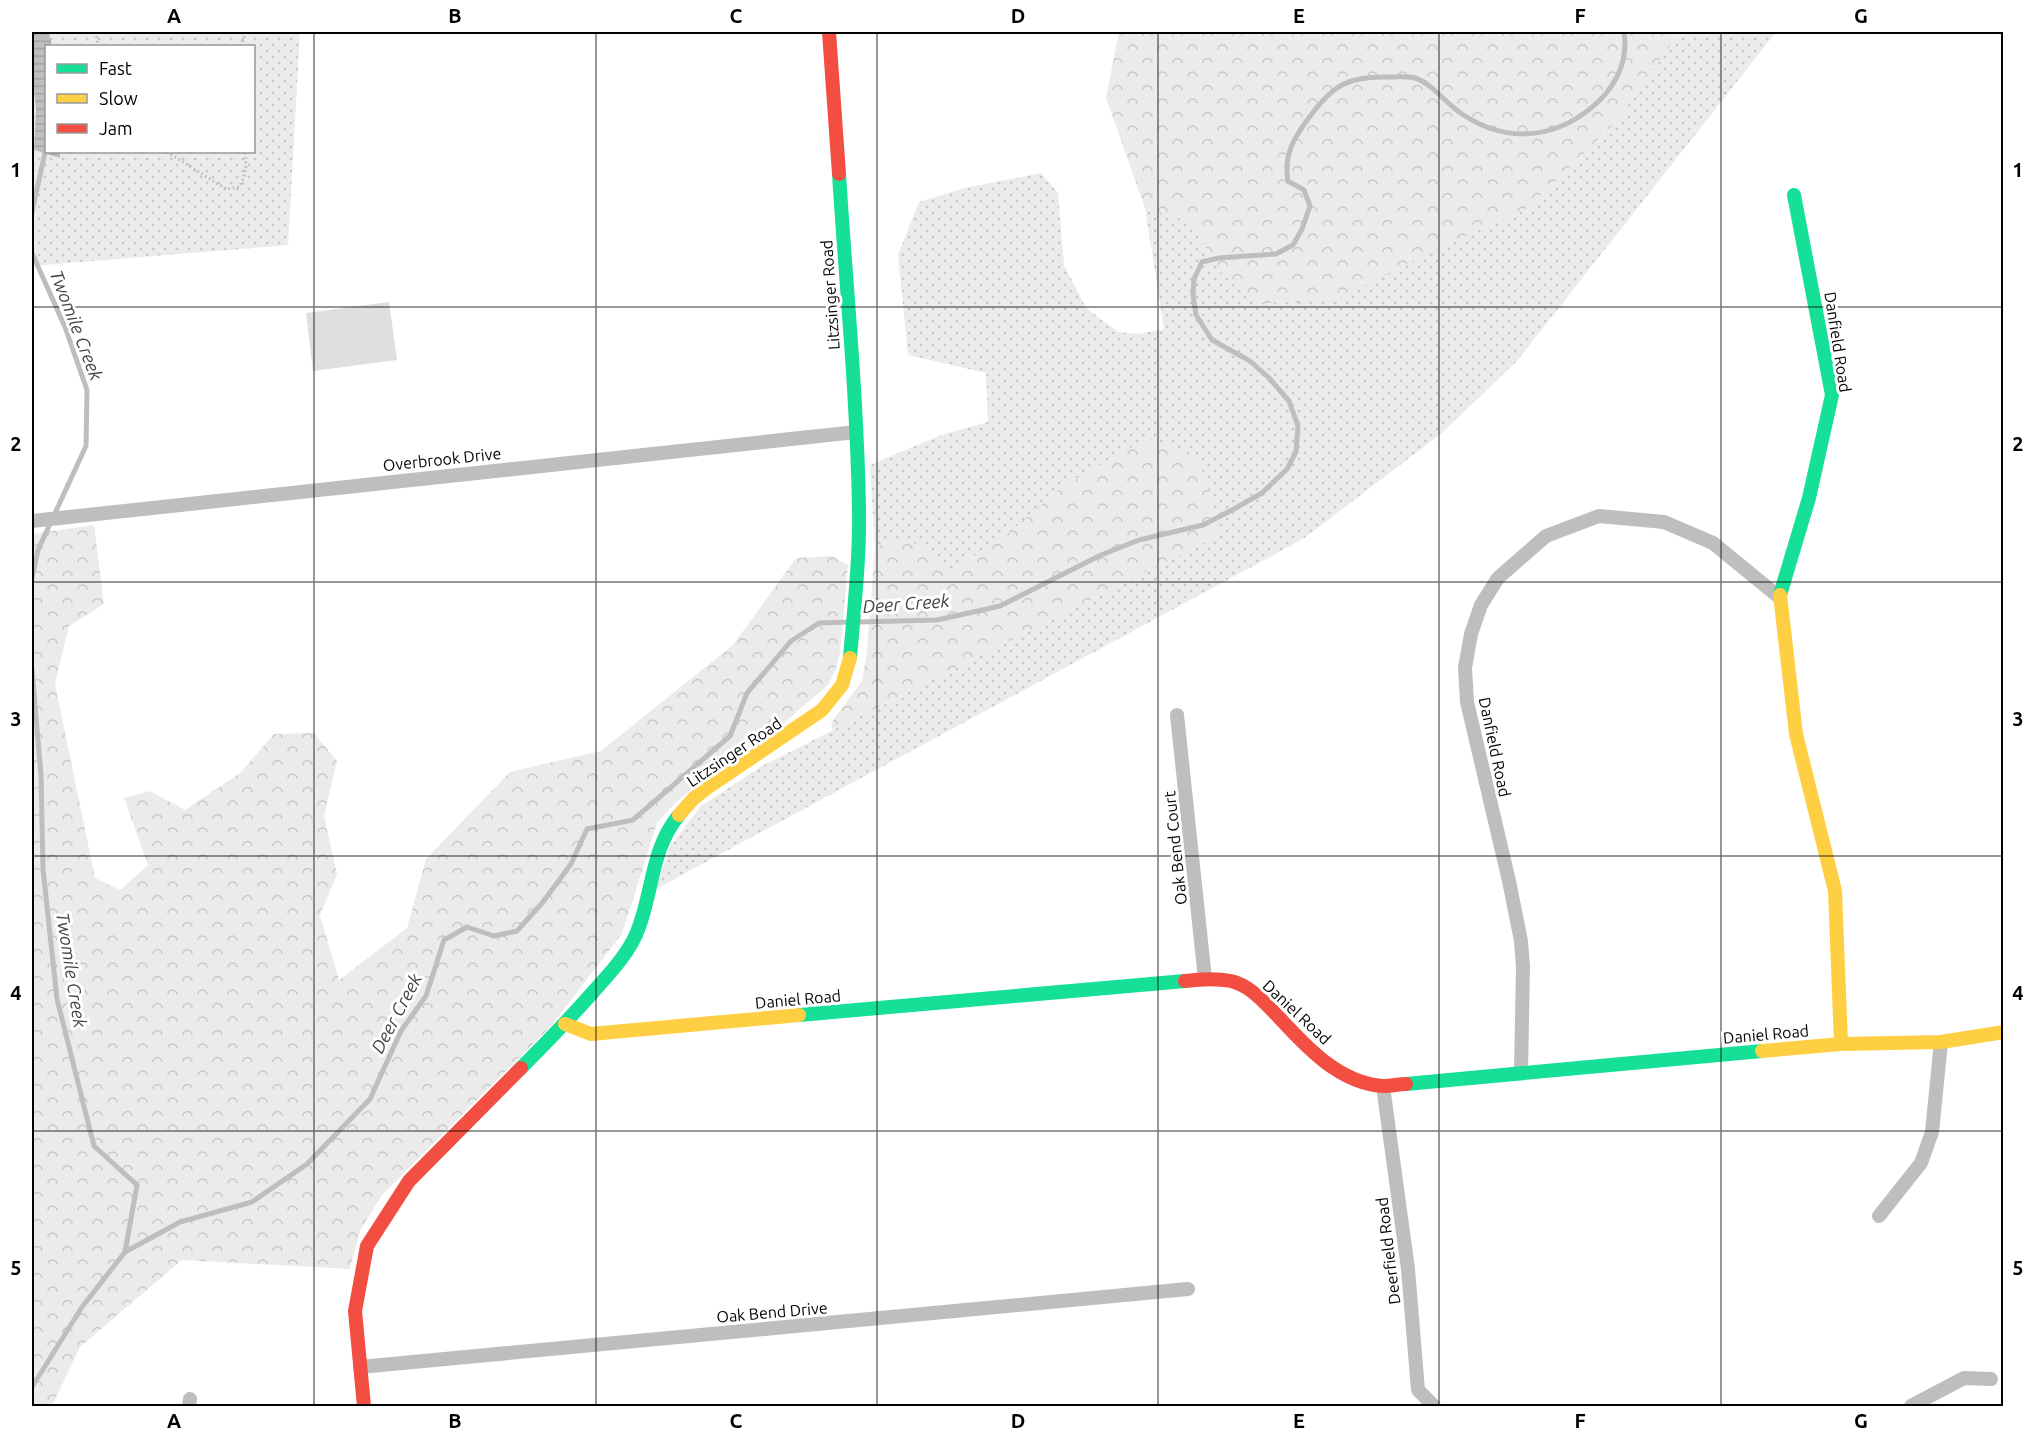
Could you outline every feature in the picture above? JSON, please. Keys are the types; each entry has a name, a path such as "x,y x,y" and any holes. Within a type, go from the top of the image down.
{"street":[{"name":"Litzsinger Road","path":"364,1407 355,1311 367,1246 409,1181 565,1024 611,972 639,928 655,862 671,825 693,799 822,710 842,685 850,664 858,564 859,509 856,432 829,32"},
{"name":"Danfield Road","path":"1794,195 1832,395 1809,498 1779,597 1796,734 1835,891 1841,1044"},
{"name":"Overbrook Drive","path":"32,520 856,432"},
{"name":"Danfield Road","path":"1521,1072 1523,967 1521,941 1467,702 1465,668 1471,634 1481,605 1498,578 1546,536 1599,516 1664,522 1713,543 1779,597"},
{"name":"Oak Bend Court","path":"1177,715 1205,979"},
{"name":"Daniel Road","path":"565,1024 591,1034 1205,979 1232,981 1254,992 1301,1040 1335,1070 1348,1078 1383,1086 1841,1044 1941,1042 2004,1032"},
{"path":"1879,1216 1921,1163 1932,1132 1941,1042"},
{"name":"Deerfield Road","path":"1383,1086 1408,1269 1418,1390 1434,1407"},
{"name":"Oak Bend Drive","path":"360,1367 1188,1289"},
{"path":"1911,1407 1964,1378 1991,1379"}],"path":[{"path":"168,153 226,189 239,187 246,171 244,153"}],"green space":[{"path":"32,32 300,32 288,245 32,266"},
{"path":"1119,32 1680,32 1614,124 1528,208 1435,250 1334,301 1258,303 1221,273 1189,221 1145,208 1106,98"},
{"path":"1680,32 1776,32 1517,361 1442,433 1303,539 656,889 671,845 701,806 762,766 1217,536 1005,536 948,573 894,538 875,548 870,465 941,435 988,422 986,373 908,355 898,255 919,202 965,188 1041,173 1058,193 1064,265 1086,308 1118,332 1139,334 1164,329 1145,208 1189,221 1221,273 1435,250 1528,208 1614,124"},
{"path":"1148,438 1196,454 1213,500 1217,536 833,730 831,725 833,720 862,681 867,650 875,548 894,538 924,546 948,573 1005,536 1061,488"},
{"path":"94,525 104,604 69,626 55,684 95,878 120,890 148,865 124,798 150,791 185,810 240,773 274,734 314,733 337,761 324,816 337,874 320,915 339,980 407,928 426,859 510,772 601,751 733,645 796,558 832,556 848,565 840,652 836,669 828,685 778,728 725,762 676,802 657,823 622,934 550,1027 382,1195 360,1231 350,1269 182,1260 80,1347 52,1406 32,1406 32,534"}],"shaded area":[{"path":"32,32 49,32 52,45 45,45 45,153 60,153 60,158 34,150 36,109 32,71"}],"building":[{"path":"389,302 397,360 313,371 306,313"}],"waterway":[{"name":"Deer Creek","path":"858,622 937,620 1000,606 1101,555 1139,540 1203,525 1262,493 1287,469 1296,452 1298,426 1289,401 1269,378 1250,361 1212,340 1196,315 1193,295 1194,279 1202,262 1219,258 1276,254 1293,245 1302,229 1310,206 1304,190 1288,181 1287,162 1295,138 1319,104 1335,89 1353,80 1375,77 1409,77 1427,84 1456,110 1479,124 1515,134 1550,130 1584,114 1606,94 1623,61 1624,32"},
{"name":"Twomile Creek","path":"32,212 45,153"},
{"name":"Twomile Creek","path":"32,253 65,327 87,390 86,446 38,550 32,578"},
{"name":"Deer Creek","path":"32,1387 82,1307 125,1252 180,1222 252,1202 307,1164 370,1099 401,1031 426,996 444,940 467,927 494,936 517,931 543,902 571,864 587,829 633,820 730,736 747,693 791,641 819,623 849,622"},
{"name":"Twomile Creek","path":"32,670 41,775 43,869 57,999 94,1146 137,1185 125,1252"}],"traffic: fast":[{"path":"839,174 854,382 859,508 858,564 850,658"},
{"path":"1780,595 1809,498 1832,395 1794,195"},
{"path":"521,1068 600,984 631,944 644,913 658,854 670,827 679,815"},
{"path":"799,1015 1185,981"},
{"path":"1406,1084 1762,1051"}],"traffic: slow":[{"path":"1780,595 1796,734 1835,891 1841,1044"},
{"path":"679,815 707,788 822,710 842,685 850,658"},
{"path":"565,1024 591,1034 799,1015"},
{"path":"1762,1051 1841,1044 1941,1042 2004,1032"}],"traffic: jam":[{"path":"829,32 839,174"},
{"path":"1185,981 1220,979 1243,986 1263,1001 1308,1047 1335,1069 1366,1083 1383,1086 1406,1084"},
{"path":"364,1406 355,1311 367,1246 409,1181 521,1068"}]}
